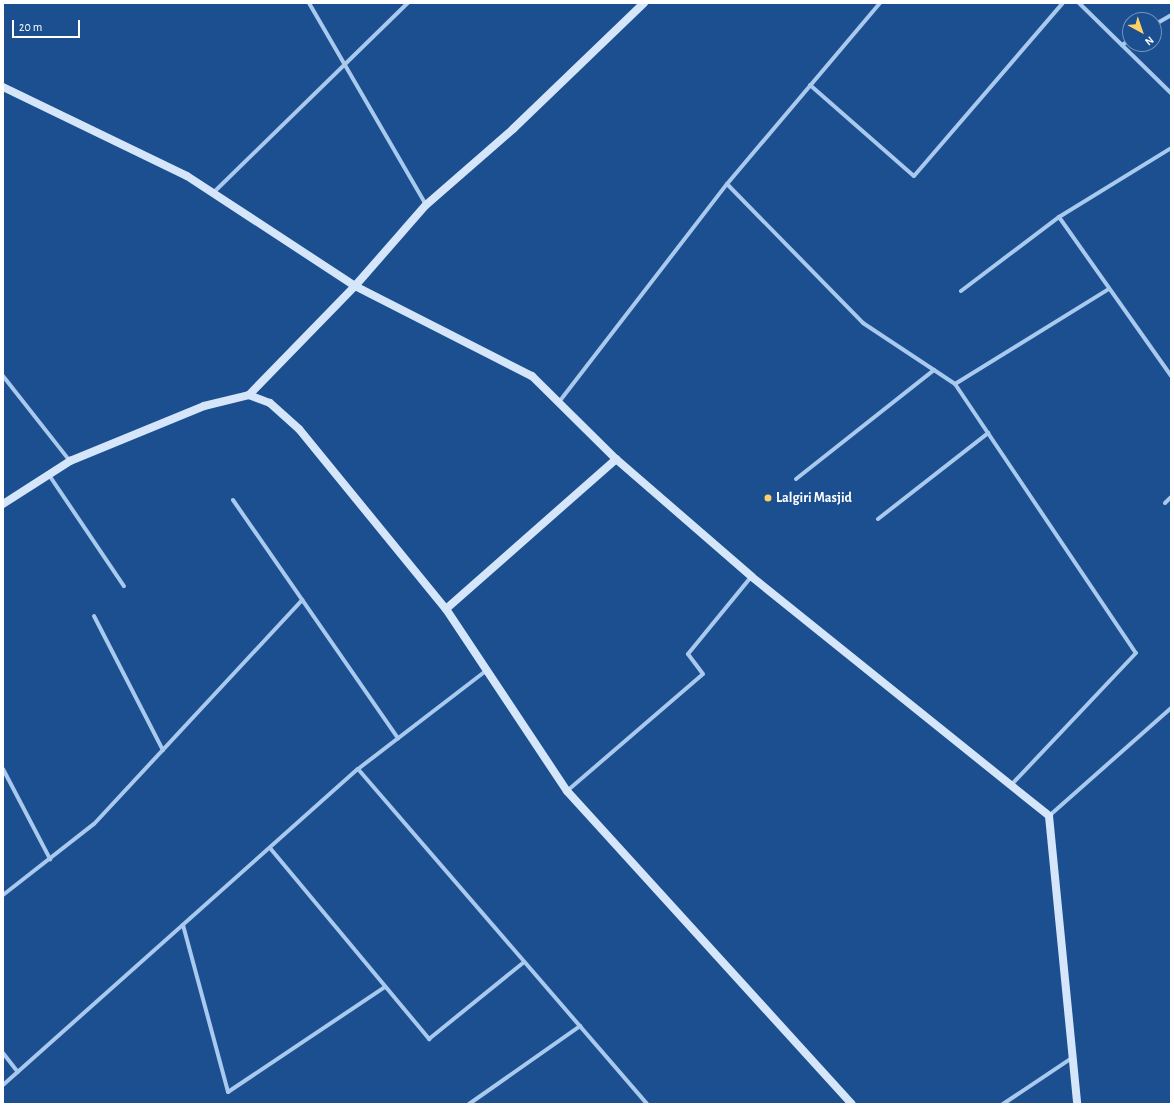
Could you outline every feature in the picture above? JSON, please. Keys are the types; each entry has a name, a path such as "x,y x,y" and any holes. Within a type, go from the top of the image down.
{"street":[{"path":"309,3 426,205"},
{"path":"213,193 408,3"},
{"path":"3,504 70,461 204,406 249,395 355,286 426,205 513,129 644,3"},
{"path":"559,402 727,184 880,3"},
{"path":"810,85 914,176 1063,3"},
{"path":"1079,3 1122,45"},
{"path":"1162,20 1171,15"},
{"path":"1129,52 1171,93"},
{"path":"3,87 187,176 355,286 532,376 616,459 752,576 1049,816 1077,1104"},
{"path":"961,291 1059,217 1171,148"},
{"path":"727,184 863,323 955,384 1136,653 1010,785"},
{"path":"1059,217 1171,376"},
{"path":"955,384 1109,289"},
{"path":"796,479 934,370"},
{"path":"3,376 70,461"},
{"path":"249,395 270,403 299,429 446,609 567,791 852,1104"},
{"path":"878,519 988,433"},
{"path":"446,609 616,459"},
{"path":"48,474 124,586"},
{"path":"1165,503 1171,497"},
{"path":"234,500 398,738"},
{"path":"567,791 703,674 688,654 752,576"},
{"path":"3,895 94,824 302,600"},
{"path":"94,616 163,750"},
{"path":"3,1085 358,769 487,670"},
{"path":"1049,816 1171,708"},
{"path":"358,769 647,1104"},
{"path":"3,770 50,859"},
{"path":"270,848 429,1039 524,962"},
{"path":"184,925 228,1092 385,987"},
{"path":"469,1104 580,1026"},
{"path":"3,1053 18,1072"},
{"path":"1003,1104 1072,1058"}],"place":[{"name":"Lalgiri Masjid","path":"768,498"}]}
